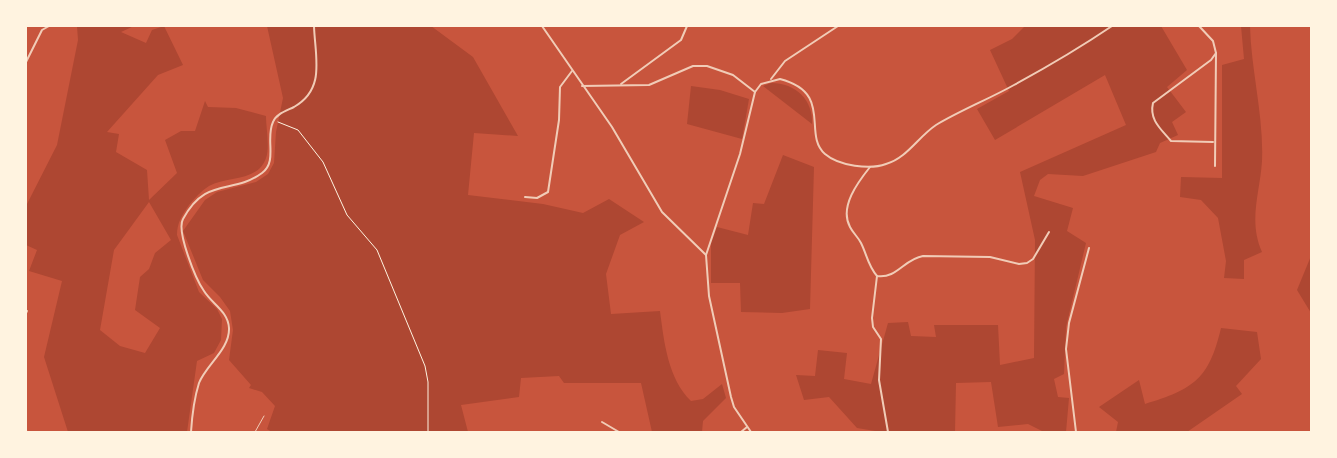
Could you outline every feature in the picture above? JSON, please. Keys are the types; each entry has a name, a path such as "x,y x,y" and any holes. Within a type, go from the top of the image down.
{"street":[{"path":"26,62 42,30 49,26"},
{"path":"191,432 199,384 227,340 229,329 219,306 205,293 199,282 180,231 182,220 201,195 213,188 253,179 264,171 270,161 270,129 273,120 305,100 316,80 314,26"},
{"path":"542,26 621,141 662,212 706,255"},
{"path":"621,84 681,40 687,26"},
{"path":"751,432 734,407 722,364 708,296 706,255 740,154 755,92 761,84 771,79 785,61 838,26"},
{"path":"771,79 789,81 814,105 817,143 825,154 836,160 870,167 899,159 936,125 1015,85 1112,26"},
{"path":"1199,26 1213,41 1216,53 1215,166"},
{"path":"1214,142 1171,141 1152,118 1151,111 1153,103 1211,60 1216,53"},
{"path":"582,86 642,85 660,82 693,66 707,66 733,75 755,92"},
{"path":"525,197 537,198 548,192 560,87 572,71"},
{"path":"634,75 642,85"},
{"path":"870,167 853,191 847,216 849,227 860,241 870,268 877,276 872,318 873,327 881,339 879,380 888,432"},
{"path":"877,276 893,275 912,257 923,256 990,257 1019,264 1027,263 1033,259 1049,232"},
{"path":"1076,432 1066,349 1069,323 1089,248"},
{"path":"602,422 619,432"},
{"path":"741,432 747,428"}],"lane":[{"path":"255,432 264,416"}],"path":[{"path":"273,120 298,130 323,162 347,215 377,250 424,366 428,382 428,432"}],"shaded area":[{"path":"77,26 134,26 121,32 146,43 152,30 164,26 183,65 158,75 107,132 119,134 116,152 147,170 149,200 177,173 165,140 181,131 195,131 205,101 208,107 236,108 266,116 268,148 262,166 249,175 216,183 206,188 189,205 178,227 177,235 199,292 217,309 222,319 221,340 214,353 197,361 187,432 68,432 44,357 62,281 29,271 37,250 26,245 26,206 57,145 78,40","holes":["149,202 171,240 155,253 149,269 140,277 135,310 160,328 145,353 120,346 100,330 114,250"]},
{"path":"267,26 431,26 473,57 518,136 474,133 468,195 543,204 583,213 609,199 644,222 620,235 606,274 611,314 660,311 672,371 683,392 691,401 703,399 722,384 726,398 703,421 702,432 652,432 641,383 564,383 559,376 521,378 519,397 461,405 468,432 272,432 267,429 275,406 262,392 249,388 251,385 229,360 233,330 230,311 203,280 183,231 205,200 217,192 256,182 268,174 274,163 276,132 283,98"},
{"path":"1025,26 1161,26 1187,70 1167,87 1186,112 1172,122 1178,135 1160,143 1156,152 1083,176 1048,174 1040,180 1034,196 1073,208 1067,231 1086,243 1066,327 1064,374 1054,379 1058,397 1069,398 1066,432 1044,432 1028,424 998,427 991,382 956,383 955,432 881,432 857,428 829,397 804,400 796,375 815,376 818,350 847,353 844,379 871,384 888,323 908,322 911,336 936,337 934,325 998,325 1000,365 1034,358 1035,240 1020,172 1126,125 1105,75 995,140 977,109 1009,91 990,50 1012,39"},
{"path":"1241,26 1250,26 1262,144 1255,218 1262,252 1244,260 1244,279 1224,278 1226,261 1218,218 1201,200 1180,197 1181,177 1222,178 1222,65 1244,59"},
{"path":"771,83 788,86 806,100 812,115 812,124 763,86"},
{"path":"691,86 720,90 749,99 742,139 687,124"},
{"path":"783,155 814,167 810,309 782,313 741,312 740,283 711,283 711,244 717,227 748,235 753,203 764,204"},
{"path":"1311,256 1311,313 1297,290"},
{"path":"1221,328 1257,332 1261,359 1236,386 1242,394 1187,432 1116,432 1118,422 1099,407 1139,380 1145,404 1187,387 1205,371"}]}
